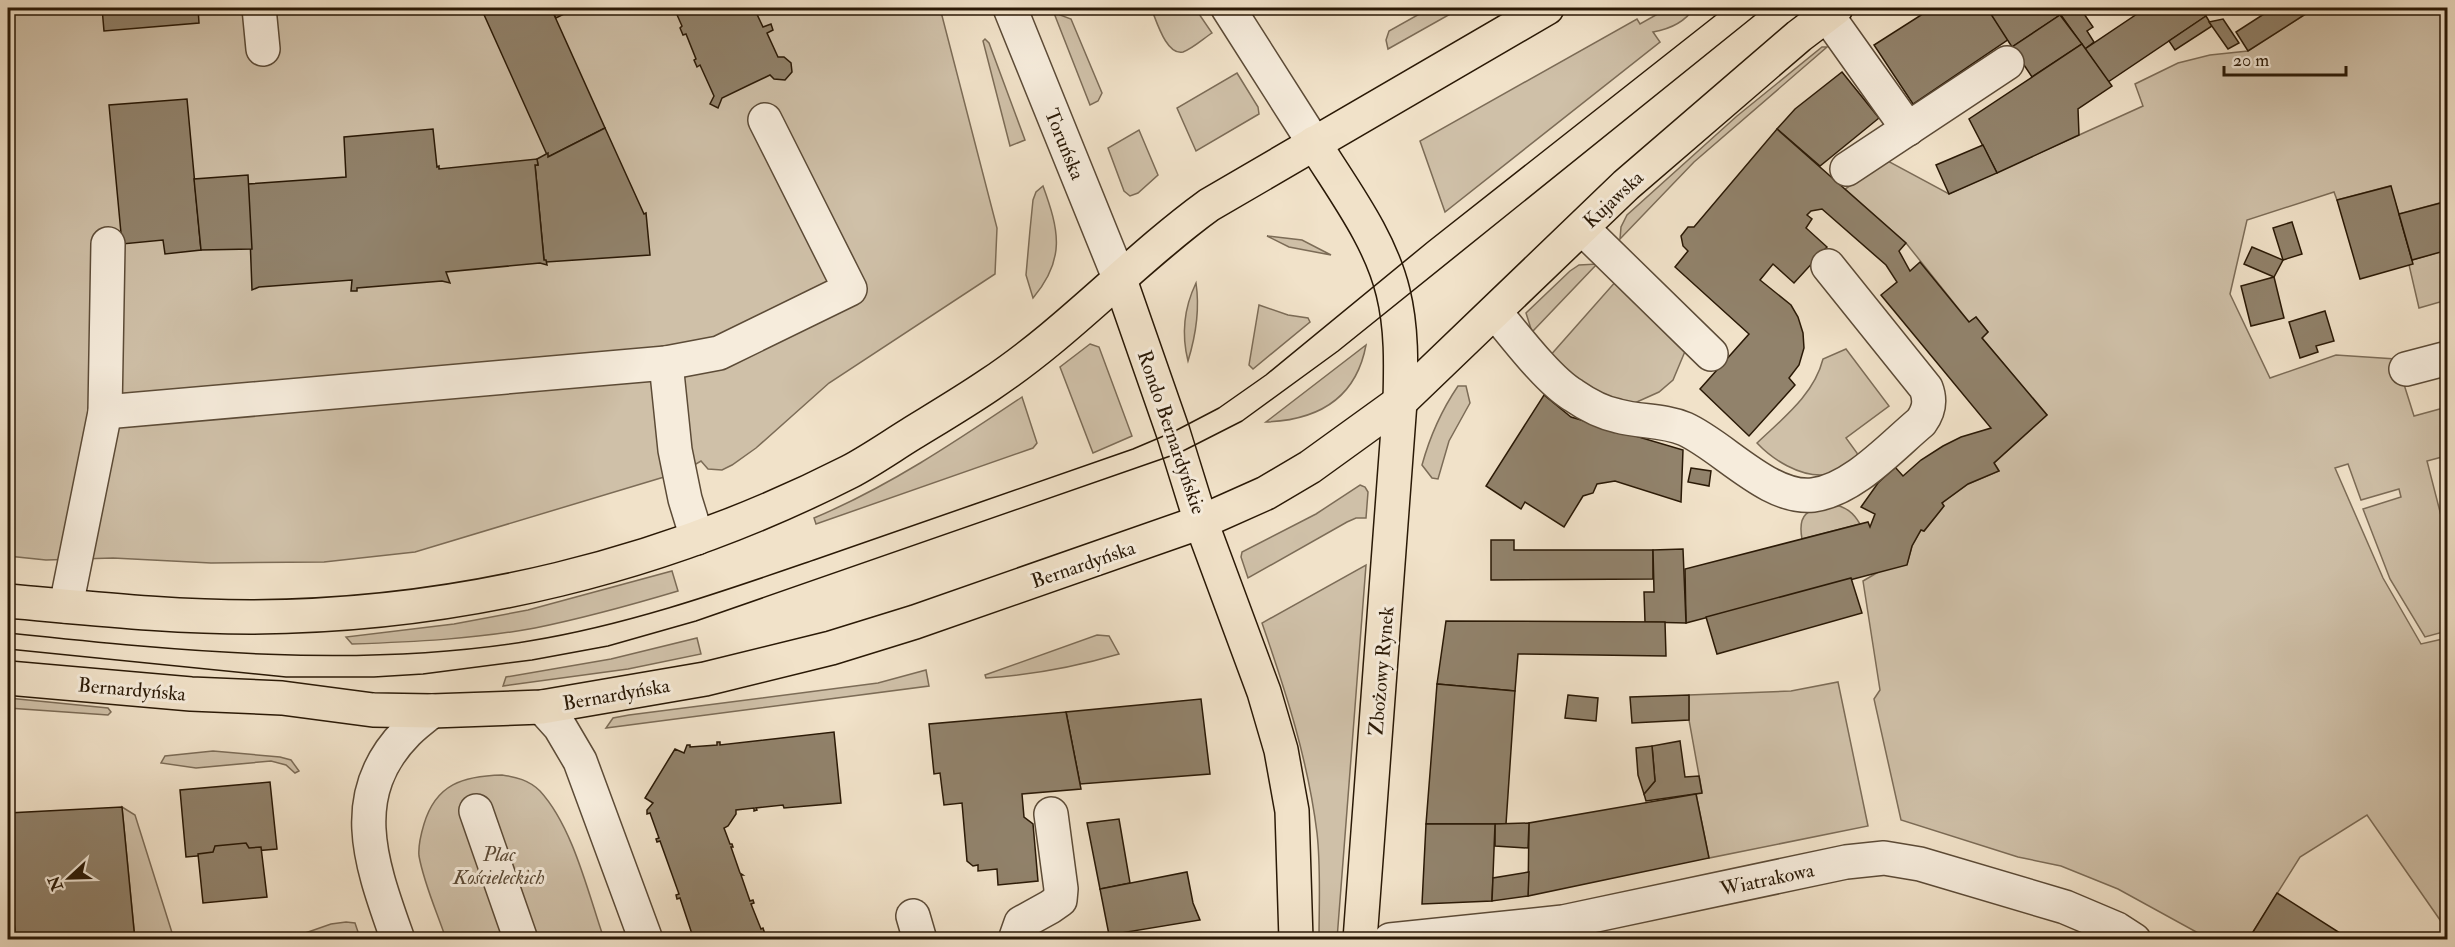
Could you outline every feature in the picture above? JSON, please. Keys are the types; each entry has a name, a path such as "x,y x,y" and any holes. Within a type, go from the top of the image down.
{"main road":[{"path":"8,601 159,614 251,617 349,614 444,603 518,589 597,570 697,538 771,508 851,471 990,385 1032,355 1167,237 1209,205 1547,8"},
{"name":"Kujawska","path":"1400,402 1626,185 1790,44 1832,11"},
{"path":"1314,143 1367,231 1388,276 1399,322 1400,402"},
{"name":"Rondo Bernardyńskie","path":"1120,280 1173,432 1201,522 1266,493 1310,467 1400,402"},
{"name":"Zbożowy Rynek","path":"1360,939 1400,402"},
{"path":"1201,522 1264,692 1281,750 1292,811 1296,939"},
{"name":"Bernardyńska","path":"8,678 191,694 282,698 373,710 432,711 542,707 705,679 831,648 925,618 1201,522"}],"street":[{"path":"259,8 263,49"},
{"name":"Toruńska","path":"1010,8 1120,280"},
{"path":"1228,8 1314,143"},
{"path":"1832,11 1908,129"},
{"path":"1847,169 2007,63"},
{"path":"105,412 666,363 719,353 850,289 765,120"},
{"path":"1582,228 1711,354"},
{"path":"66,606 105,412 108,244"},
{"path":"1495,312 1570,394 1618,417 1684,429 1764,481 1792,492 1812,495 1836,489 1851,480 1921,422 1927,414 1929,405 1926,388 1828,266"},
{"path":"2406,369 2448,358"},
{"path":"666,363 675,450 685,499 697,538"},
{"path":"542,707 566,735 580,761 646,939"},
{"path":"398,939 376,877 369,846 367,816 373,786 382,764 406,732 432,711"},
{"path":"476,811 521,939"},
{"path":"1015,939 1021,923 1060,900 1061,889 1051,814"},
{"name":"Wiatrakowa","path":"1390,939 1563,922 1846,862 1884,858 1920,864 2065,907 2134,939"}],"green space":[{"path":"8,8 940,8 997,228 995,274 829,383 756,448 722,470 708,469 701,461 684,471 415,552 324,562 211,563 113,558 46,560 8,556"},
{"path":"1052,8 1057,8 1060,15 1071,19 1102,93 1098,101 1090,105"},
{"path":"1151,8 1195,8 1212,33 1186,51 1177,52 1162,36"},
{"path":"1430,8 1461,8 1388,49 1386,40 1389,31"},
{"path":"1694,8 1676,24 1653,32 1660,42 1445,212 1420,141 1637,19 1640,24 1656,15 1653,10"},
{"path":"2315,8 2447,8 2447,201 2399,214 2390,186 2337,200 2334,192 2247,220 2230,294 2270,378 2336,355 2396,359 2414,416 2447,407 2447,480 2442,457 2427,461 2447,539 2447,631 2425,637 2390,579 2363,509 2401,497 2399,489 2361,500 2348,464 2335,468 2383,578 2421,644 2447,638 2447,930 2367,815 2300,857 2248,940 2209,939 2118,889 2061,866 2018,857 1901,820 1874,699 1880,690 1863,581 1880,571 1907,564 1912,546 1921,530 1924,531 1944,506 1942,503 1968,484 1999,471 1994,463 2047,415 1982,338 1988,332 1976,317 1969,322 1906,243 1845,189 1888,161 1949,194 2143,106 2135,84 2178,63 2210,55 2248,51"},
{"path":"985,39 989,43 1025,140 1010,146 983,41"},
{"path":"1822,47 1827,47 1694,162 1620,239 1621,227 1627,215 1737,116"},
{"path":"1237,73 1258,107 1259,114 1196,151 1177,108"},
{"path":"1139,130 1158,175 1138,193 1130,196 1124,191 1108,148"},
{"path":"1043,186 1056,230 1055,257 1044,284 1033,298 1026,275 1030,230 1033,200 1036,192"},
{"path":"1267,236 1302,240 1331,255 1289,247"},
{"path":"2447,250 2447,300 2419,308 2409,265 2412,260"},
{"path":"1597,264 1532,332 1526,313 1570,271 1579,265"},
{"path":"1617,280 1686,349 1673,380 1659,392 1628,406 1597,398 1549,357"},
{"path":"1196,283 1198,303 1188,361 1185,321"},
{"path":"1259,305 1288,315 1308,318 1310,322 1253,369 1249,365"},
{"path":"1090,344 1099,347 1132,436 1093,453 1060,367"},
{"path":"1366,345 1361,364 1353,380 1344,393 1332,403 1302,417 1266,422"},
{"path":"1846,349 1889,406 1846,438 1857,453 1858,459 1855,465 1823,475 1805,473 1787,466 1757,443 1805,395 1819,372 1823,359"},
{"path":"1458,386 1466,386 1470,403 1449,441 1438,479 1432,478 1422,465 1437,424"},
{"path":"1022,397 1037,443 1033,448 816,524 814,518 895,478"},
{"path":"1360,485 1368,492 1366,518 1356,518 1347,522 1248,578 1241,557 1242,552 1316,514"},
{"path":"1832,504 1849,511 1860,524 1802,539 1801,523 1806,514"},
{"path":"1366,565 1337,939 1319,939 1319,859 1313,806 1295,726 1262,623"},
{"path":"672,571 678,591 535,628 467,637 398,642 352,644 346,637 454,624 528,610"},
{"path":"1097,635 1109,636 1119,654 1053,670 986,678 985,675"},
{"path":"697,638 701,654 628,669 503,686 506,677 611,659"},
{"path":"926,670 929,686 606,728 613,718 629,715 878,683"},
{"path":"1838,682 1868,826 1709,858 1696,794 1702,792 1689,720 1689,695 1791,691"},
{"path":"8,698 108,708 111,712 108,715 8,708"},
{"path":"213,751 280,757 291,760 299,771 295,773 286,765 271,761 196,768 161,763 165,756"},
{"name":"Plac Kościeleckich","path":"502,775 531,784 552,806 571,842 604,939 446,939 427,887 419,856 419,844 424,824 436,800 453,785 475,777"},
{"path":"122,807 135,815 174,939 135,939"},
{"path":"355,923 359,935 347,939 288,939 331,924"}],"building":[{"path":"102,8 198,8 199,23 104,31"},
{"path":"481,8 551,8 605,128 548,157"},
{"path":"551,8 576,8 556,18"},
{"path":"674,8 754,8 763,27 771,24 773,30 767,33 778,57 784,57 791,63 792,72 785,80 774,79 770,75 722,98 718,108 710,104 714,96 700,65 697,67 694,60 696,59 686,34 683,35 680,28 682,26"},
{"path":"1932,8 1987,8 2009,39 1913,104 1874,45"},
{"path":"1987,8 2056,8 2060,15 2012,47"},
{"path":"2056,8 2080,8 2093,27 2087,31 2094,42 2085,49"},
{"path":"2146,8 2200,8 2206,16 2108,82 2085,49"},
{"path":"2260,8 2315,8 2248,51 2236,32 2264,14"},
{"path":"2060,15 2082,44 2032,77 2012,47"},
{"path":"2206,16 2212,26 2175,50 2169,41"},
{"path":"2223,19 2239,43 2228,49 2209,22"},
{"path":"2082,44 2112,86 2078,109 2079,135 1997,173 1969,119"},
{"path":"1842,72 1879,118 1820,166 1777,129 1795,109"},
{"path":"187,99 201,250 165,254 163,240 122,244 109,105"},
{"path":"605,128 644,214 646,213 650,255 546,262 535,165 538,165 537,159 548,153 548,157"},
{"path":"433,129 439,169 537,159 538,165 535,165 544,260 547,265 540,263 446,272 450,283 442,281 357,288 357,291 351,291 352,280 259,287 252,290 248,184 346,177 344,137"},
{"path":"1777,129 1906,243 1899,251 1910,271 1920,262 1969,322 1976,317 1988,332 1982,338 2047,415 1994,463 1999,471 1968,484 1942,503 1944,506 1924,531 1921,530 1912,546 1907,565 1686,623 1685,569 1868,522 1870,527 1875,514 1861,507 1878,483 1895,467 1903,476 1921,460 1943,446 1961,437 1991,428 1881,295 1897,282 1886,265 1822,209 1811,211 1807,215 1812,219 1806,228 1827,247 1794,283 1773,264 1760,280 1791,305 1798,317 1803,333 1804,348 1799,365 1789,378 1795,385 1749,436 1700,389 1749,334 1675,267 1688,251 1683,246 1681,236 1688,227 1694,227"},
{"path":"1983,145 1997,173 1949,194 1936,165"},
{"path":"248,175 252,249 201,250 194,179"},
{"path":"2391,186 2413,264 2360,279 2337,200"},
{"path":"2448,201 2448,250 2412,260 2399,214"},
{"path":"2292,222 2302,254 2283,260 2273,228"},
{"path":"2252,247 2283,260 2274,277 2244,264"},
{"path":"2274,277 2284,318 2251,326 2241,286"},
{"path":"2325,311 2334,341 2316,346 2318,352 2300,358 2289,322"},
{"path":"1544,395 1571,417 1683,450 1681,502 1615,481 1597,484 1593,493 1583,496 1564,527 1525,502 1521,509 1486,486"},
{"path":"1691,468 1711,471 1709,486 1688,482"},
{"path":"1491,540 1514,540 1514,550 1653,550 1653,579 1491,580"},
{"path":"1683,549 1686,623 1645,622 1644,592 1654,592 1653,550"},
{"path":"1851,578 1862,613 1717,654 1706,617"},
{"path":"1446,621 1665,622 1666,656 1518,654 1515,691 1437,684"},
{"path":"1437,684 1515,691 1506,824 1426,824"},
{"path":"1568,695 1598,698 1596,721 1565,718"},
{"path":"1689,695 1689,720 1632,723 1630,697"},
{"path":"1201,699 1210,774 1080,784 1066,712"},
{"path":"1066,712 1081,789 1022,794 1024,817 1033,824 1038,881 998,885 997,869 978,871 978,865 973,866 967,861 962,803 944,805 940,773 934,774 929,724"},
{"path":"834,732 841,803 784,808 783,805 756,808 757,810 754,811 754,808 736,810 728,826 724,828 732,844 733,847 731,847 740,873 743,875 741,875 750,901 753,900 754,903 751,904 767,940 694,940 680,898 677,899 676,895 679,894 660,841 657,842 656,839 659,838 650,813 647,814 647,810 653,803 645,798 675,749 684,753 687,745 690,747 717,745 717,742 720,742 720,745"},
{"path":"1680,741 1685,777 1699,776 1702,793 1646,801 1644,794 1655,781 1652,746"},
{"path":"1652,746 1655,781 1644,794 1638,775 1636,748"},
{"path":"270,782 277,849 186,857 180,790"},
{"path":"1696,794 1709,858 1528,896 1529,823"},
{"path":"122,807 135,940 16,940 13,913 8,914 8,813"},
{"path":"1119,819 1130,883 1100,889 1087,823"},
{"path":"1529,823 1528,848 1495,846 1495,824"},
{"path":"1426,824 1495,824 1492,901 1422,904"},
{"path":"246,843 249,848 261,847 267,897 203,903 198,854 213,852 215,846"},
{"path":"1187,872 1193,903 1200,920 1109,935 1100,889"},
{"path":"1529,872 1528,896 1492,901 1493,878"},
{"path":"2277,893 2351,940 2248,940"}],"tram line":[{"path":"8,633 203,651 334,656 399,654 529,641 638,617 709,595 1133,449 1173,432 1219,408 1266,375 1428,242 1725,8"},
{"path":"8,649 286,677 374,677 423,674 532,660 608,646 696,621 1179,453 1242,421 1338,351 1764,8"}]}
